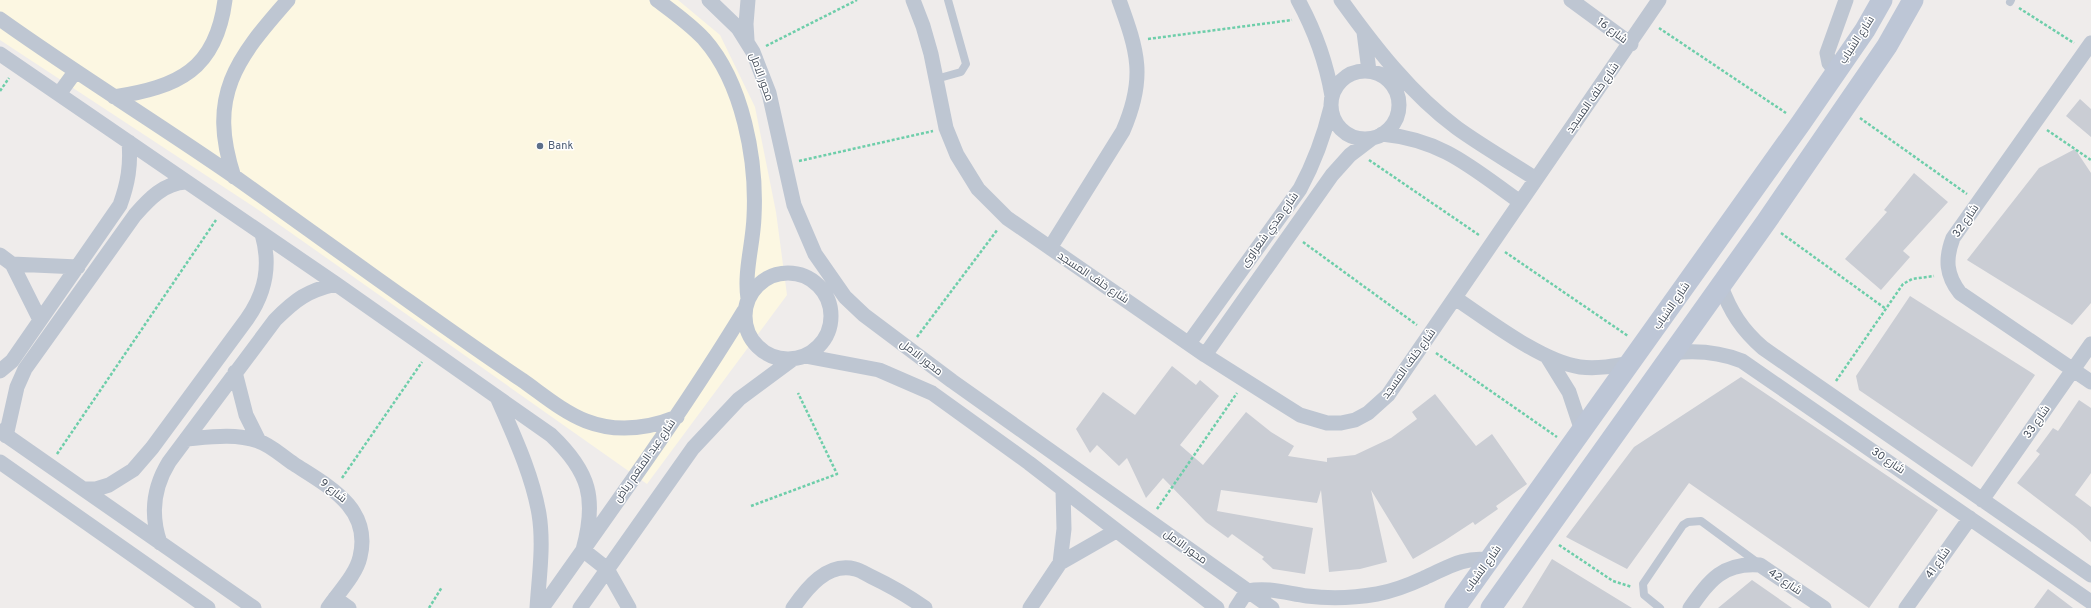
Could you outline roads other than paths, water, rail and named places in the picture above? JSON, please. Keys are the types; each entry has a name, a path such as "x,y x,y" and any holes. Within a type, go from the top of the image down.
{"street":[{"path":"114,97 166,85 193,68 214,43 220,27 224,0"},
{"path":"234,177 226,153 223,128 226,92 242,58 288,0"},
{"path":"657,0 687,22 704,39 719,59 730,80 738,102 750,155 755,197 752,238 747,269 745,324 749,336 757,347 768,355 780,359 799,357"},
{"name":"محور الامل","path":"709,0 728,17 750,46 768,93 794,205 815,254 846,297 864,315 952,381 1272,608"},
{"path":"748,0 746,24 750,46"},
{"name":"شارع خلف المسجد","path":"913,0 923,26 946,128 956,155 966,173 987,199 1007,218 1246,382 1300,415 1327,423 1341,423 1361,416 1379,405 1388,395 1520,202 1631,44"},
{"name":"شارع خلف المسجد","path":"1050,248 1123,131 1131,113 1136,94 1138,74 1134,40 1119,0"},
{"name":"شارع هدي شعراوى","path":"1189,343 1300,189 1314,162 1332,101 1324,57 1308,18 1298,0"},
{"path":"1341,0 1364,32 1413,88 1457,128 1536,179"},
{"name":"شارع 16","path":"1571,0 1631,44 1659,0"},
{"path":"1836,72 1829,62 1826,53 1846,0"},
{"name":"شارع الشباب","path":"1454,606 1490,560 1801,124 1865,30 1882,0"},
{"path":"1491,608 1766,222 1901,24 1913,0"},
{"path":"0,19 75,72 234,177 568,412 585,420 608,427 639,428 658,424 676,416"},
{"path":"1364,32 1369,71"},
{"name":"شارع 32","path":"2089,47 1953,238 1948,250 1947,262 1949,275 1960,293 1968,300 2074,369 2091,382"},
{"path":"0,54 336,284 551,435 570,453 583,475 590,500 590,525 583,550 608,569 628,608"},
{"path":"1376,137 1391,127 1397,118 1399,107 1398,96 1393,86 1383,76 1369,71 1360,71 1347,77 1336,87 1332,101 1333,116 1344,132 1361,139 1376,137 1418,139 1451,154 1520,202"},
{"path":"59,94 75,72"},
{"path":"1393,86 1413,88"},
{"name":"شارع هدي شعراوى","path":"1206,355 1332,175 1350,155 1376,137"},
{"path":"0,371 12,361 120,205 128,181 130,163 129,142"},
{"path":"186,182 176,182 164,188 151,198 135,214 25,369 17,387 3,434 254,608"},
{"path":"120,205 135,214"},
{"path":"1743,206 1766,222"},
{"path":"83,489 96,489 121,478 133,470 152,448 248,319 258,300 266,276 267,251 262,234"},
{"path":"580,608 682,463 708,431 739,399 799,357 816,349 824,339 830,327 831,314 829,301 818,285 815,254"},
{"path":"6,259 78,267"},
{"path":"6,259 40,320"},
{"path":"746,305 755,288 765,279 776,274 789,273 802,275 818,285 846,297"},
{"path":"160,543 156,531 153,507 158,484 169,462 265,332 287,308 314,289 336,284"},
{"name":"شارع 30","path":"1721,286 1729,307 1742,328 1763,348 2091,575"},
{"path":"1455,298 1548,358 1563,363 1591,367 1632,362"},
{"name":"شارع عبد المنعم رياض","path":"542,608 712,365 746,305"},
{"path":"248,319 265,332"},
{"name":"شارع 33","path":"1982,500 2091,344"},
{"path":"463,372 478,350"},
{"name":"شارع 30","path":"1673,353 1701,351 1729,356 1742,361 2091,602"},
{"name":"محور الامل","path":"799,357 880,370 932,393 1029,463 1217,608"},
{"path":"1548,358 1569,392 1577,439"},
{"path":"12,361 25,369"},
{"path":"1772,382 1785,363"},
{"path":"236,372 246,415 259,441"},
{"path":"496,396 527,469 539,514 541,554 537,608"},
{"name":"شارع 9","path":"186,439 223,437 259,441 334,490 352,508 358,520 361,532 360,558 355,570 331,603"},
{"path":"152,448 169,462"},
{"path":"0,462 208,608"},
{"path":"36,487 49,466"},
{"path":"1060,563 1064,529 1063,490"},
{"name":"شارع 41","path":"1906,608 1970,518"},
{"path":"2007,544 2020,526"},
{"path":"1030,608 1060,563 1116,531"},
{"path":"1236,608 1247,591 1266,589 1308,596 1356,597 1379,593 1402,587 1463,560 1490,560 1514,576"},
{"name":"شارع 42","path":"1690,608 1705,587 1724,571 1736,566 1760,565 1824,608"},
{"path":"794,608 805,591 819,577 837,569 854,569 892,586 925,608"},
{"path":"331,603 349,608"}],"lane":[{"path":"936,79 960,72 966,64 948,0"},
{"path":"1660,608 1648,600 1642,590 1643,584 1684,525 1688,522 1700,521 1760,565"}],"place":[{"name":"Bank","path":"540,146"}]}
